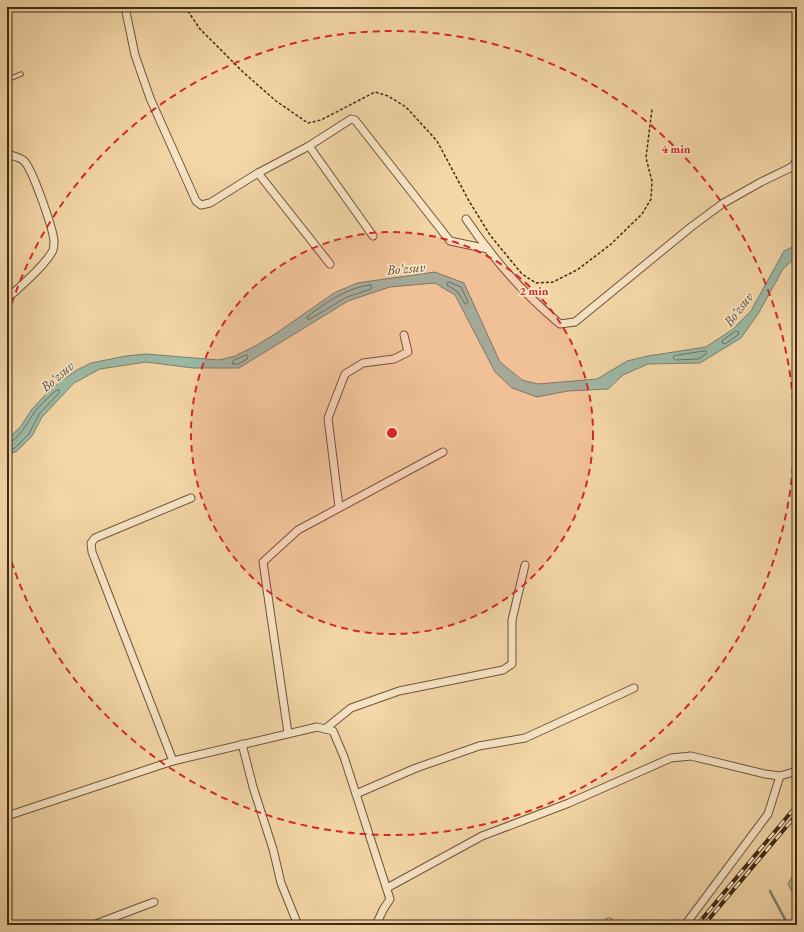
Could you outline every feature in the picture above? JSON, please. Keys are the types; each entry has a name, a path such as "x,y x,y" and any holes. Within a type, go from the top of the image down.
{"street":[{"path":"125,7 136,55 150,98 196,201 201,205 210,203 258,173 309,146 351,118 355,120 450,241 488,249"},
{"path":"309,146 373,236"},
{"path":"7,154 24,160 33,177 54,241 52,252 7,299"},
{"path":"466,219 488,249 541,308 560,324 575,322 691,227 722,204 761,182 792,167 797,160"},
{"path":"258,173 330,264"},
{"path":"339,507 328,418 345,374 363,363 394,359 408,352 404,335"},
{"path":"288,733 263,562 298,530 443,452"},
{"path":"173,762 96,565 91,543 95,538 191,498"},
{"path":"325,729 351,708 399,691 503,670 512,664 512,620 525,565"},
{"path":"356,794 416,768 479,746 525,738 634,688"},
{"path":"7,816 173,762 242,744 317,727 333,731 344,757 390,899 376,925"},
{"path":"242,744 253,787 273,849 281,883 298,925"},
{"path":"387,888 482,836 569,803 671,758 691,756 765,774 780,776 797,771"},
{"path":"685,925 768,814 780,776"},
{"path":"93,925 154,902"}],"lane":[{"path":"7,80 21,74"}],"path":[{"path":"185,7 200,30 243,72 276,101 308,123 321,120 375,92 388,96 406,107 437,141 469,201 490,235 522,274 536,283 553,282 577,270 610,245 642,214 651,200 652,181 646,158 652,109"}],"green space":[{"path":"797,869 797,901 788,884"}],"water":[{"path":"797,245 797,256 783,269 758,314 741,338 700,363 648,364 623,375 608,389 568,391 537,397 512,388 495,372 455,295 435,283 390,287 348,301 239,368 193,368 146,362 100,369 74,383 42,417 32,436 17,451 7,455 7,440 21,426 32,409 51,389 75,371 91,363 126,356 146,354 219,360 235,356 275,334 334,293 357,283 435,272 464,283 500,362 522,380 538,384 597,379 627,361 648,356 706,347 733,329 751,311 784,251"}],"waterway":[{"path":"770,891 788,925"}],"railway":[{"path":"697,925 797,805"},
{"path":"704,925 797,814"}],"water label":[{"name":"Boʻzsuv","path":"406,268"},
{"name":"Boʻzsuv","path":"738,309"},
{"name":"Boʻzsuv","path":"57,376"}]}
